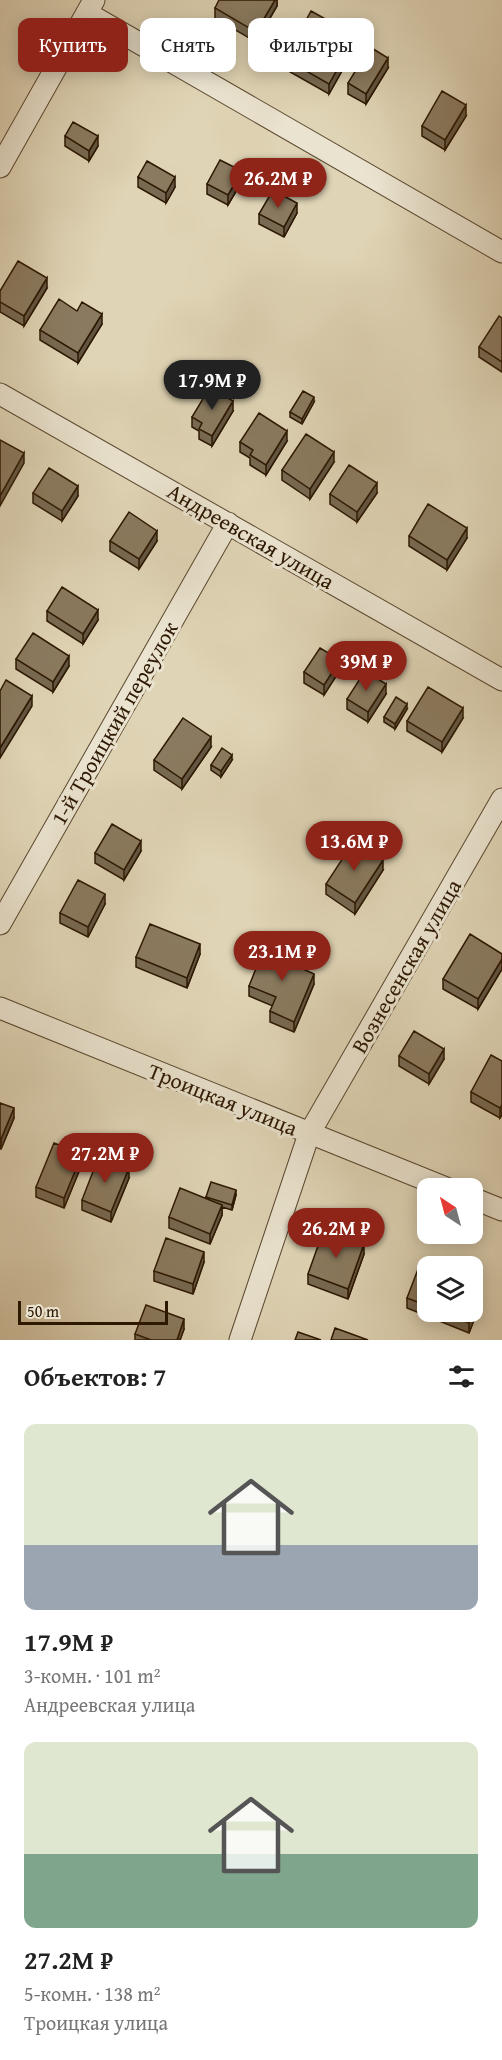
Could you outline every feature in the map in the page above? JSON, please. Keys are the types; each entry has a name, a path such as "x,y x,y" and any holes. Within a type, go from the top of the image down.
{"street":[{"path":"0,167 91,6 502,252"},
{"name":"Андреевская улица","path":"0,394 502,680"},
{"name":"1-й Троицкий переулок","path":"0,924 228,523"},
{"name":"Вознесенская улица","path":"240,1340 309,1134 502,799"},
{"name":"Троицкая улица","path":"0,1008 421,1178"},
{"path":"483,1202 502,1210"}],"building":[{"path":"219,0 275,0 264,18 248,18 248,27 236,20 236,18 215,8"},
{"path":"311,11 324,18 307,18"},
{"path":"374,49 388,58 366,94 348,83 355,72 374,72"},
{"path":"308,72 336,72 329,84"},
{"path":"442,91 466,105 445,140 422,126"},
{"path":"73,122 98,136 89,151 65,136"},
{"path":"220,160 242,171 228,195 207,184"},
{"path":"147,161 175,177 166,193 138,177"},
{"path":"273,190 297,203 284,227 259,214"},
{"path":"18,261 47,278 24,316 0,302 0,291"},
{"path":"59,299 77,311 82,302 102,314 78,353 40,330"},
{"path":"499,316 502,318 502,362 479,347"},
{"path":"210,387 233,401 212,436 199,429 202,423 192,417"},
{"path":"303,391 314,397 302,419 290,412"},
{"path":"259,413 287,431 266,465 250,455 253,450 240,442"},
{"path":"306,434 334,452 310,489 282,470"},
{"path":"0,440 24,453 0,496"},
{"path":"349,465 377,483 357,512 330,494"},
{"path":"49,468 78,486 62,511 33,493"},
{"path":"428,504 467,528 447,560 409,536"},
{"path":"129,512 157,531 139,559 110,541"},
{"path":"62,587 98,610 83,634 47,611"},
{"path":"33,633 69,656 53,682 16,659"},
{"path":"320,648 340,660 324,685 304,672"},
{"path":"365,671 386,684 368,712 347,699"},
{"path":"6,680 32,696 0,748 0,691"},
{"path":"428,687 463,708 442,742 407,721"},
{"path":"396,697 407,704 395,724 384,717"},
{"path":"183,718 211,737 182,779 154,760"},
{"path":"222,748 232,755 221,771 211,765"},
{"path":"112,824 141,841 124,870 95,853"},
{"path":"354,841 383,860 355,903 326,884"},
{"path":"78,880 105,894 88,927 60,913"},
{"path":"150,924 200,944 187,978 136,957"},
{"path":"470,934 502,954 502,959 478,999 443,979"},
{"path":"265,946 297,959 294,965 314,974 294,1022 270,1011 276,997 249,986"},
{"path":"414,1031 444,1049 429,1074 399,1056"},
{"path":"491,1055 502,1061 502,1105 500,1108 471,1092"},
{"path":"0,1103 14,1108 1,1139 0,1139"},
{"path":"54,1143 82,1154 64,1198 36,1187"},
{"path":"99,1156 129,1168 111,1212 82,1200"},
{"path":"211,1182 236,1190 232,1205 206,1197"},
{"path":"180,1188 222,1205 210,1234 169,1217"},
{"path":"324,1229 364,1244 348,1289 308,1274"},
{"path":"166,1238 204,1252 193,1284 154,1271"},
{"path":"417,1272 417,1302 407,1298"},
{"path":"146,1305 184,1319 177,1340 151,1340 135,1334"},
{"path":"335,1328 368,1340 331,1340"},
{"path":"298,1332 321,1340 295,1340"}]}
